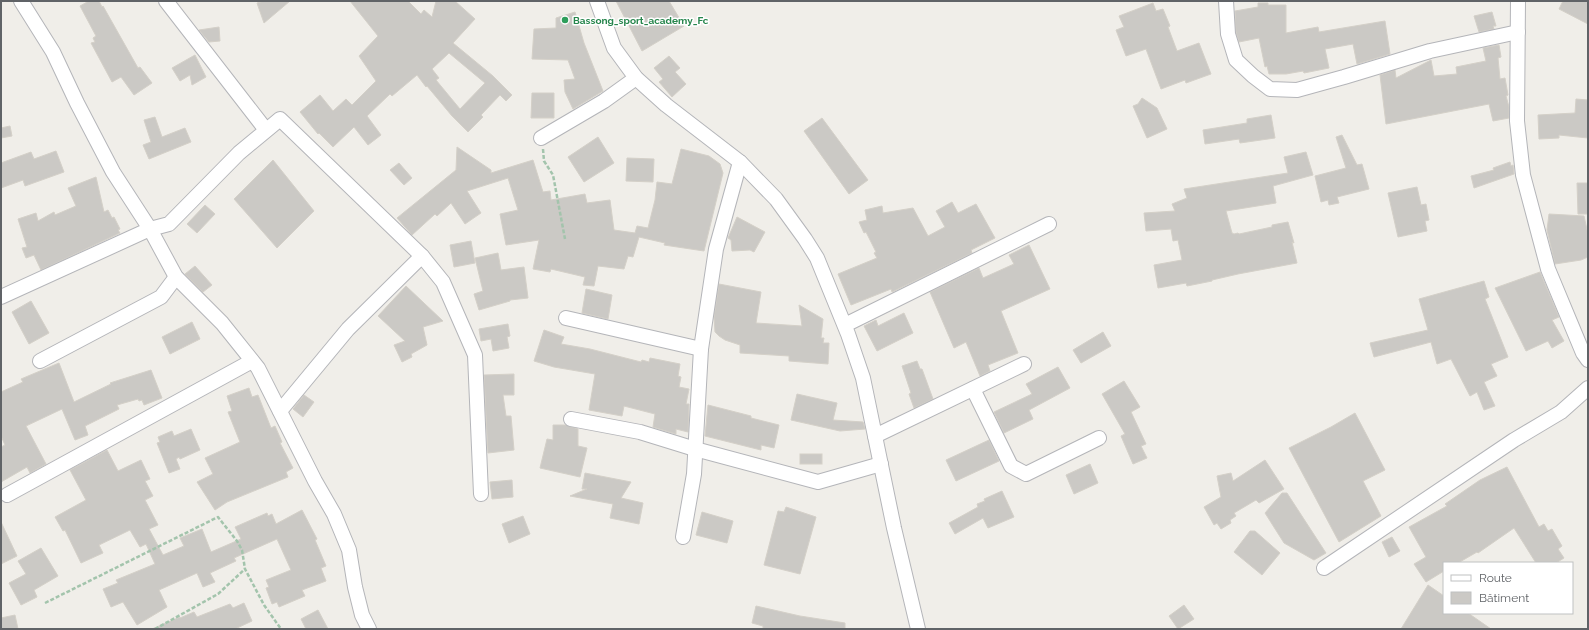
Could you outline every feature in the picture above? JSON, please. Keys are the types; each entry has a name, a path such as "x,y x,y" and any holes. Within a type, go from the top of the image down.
{"street":[{"path":"21,1 52,52 113,172 150,229 176,277 222,323 258,368 315,482 334,514 349,550 358,601 362,615 369,629"},
{"path":"166,1 266,130"},
{"path":"597,1 614,48 636,78 666,105 740,162 776,199 817,258 845,325 864,378 894,528 918,629"},
{"path":"1226,1 1228,34 1236,60 1270,89 1298,90 1344,78 1430,51 1518,32"},
{"path":"1518,1 1518,121 1523,175 1548,269 1583,353 1588,360"},
{"path":"541,138 604,101 636,78"},
{"path":"1,297 150,229 169,224 238,152 280,119 422,256 443,282 475,355 481,494"},
{"path":"683,537 694,474 700,349 716,249 740,162"},
{"path":"845,325 1049,224"},
{"path":"280,411 348,330 422,256"},
{"path":"40,361 161,298 176,277"},
{"path":"566,318 700,349"},
{"path":"7,495 252,361"},
{"path":"875,436 1024,364"},
{"path":"1324,568 1514,440 1561,412 1588,388"},
{"path":"973,389 1011,466 1026,474 1099,438"},
{"path":"571,419 640,432 695,449 818,482 881,464"}],"path":[{"path":"541,138 544,161 553,175 564,239"},
{"path":"45,603 218,517 237,541 242,550 245,569 264,605 281,629"},
{"path":"155,629 218,594 245,569"}],"building":[{"path":"89,1 99,1 102,7 103,6 138,68 140,67 152,83 134,95 121,77 112,82 91,43 95,42 93,38 96,36 80,6"},
{"path":"264,1 290,1 264,23 257,3"},
{"path":"350,1 408,1 421,14 424,10 432,17 436,1 455,1 475,19 453,43 493,76 512,95 506,101 500,95 481,115 483,117 468,132 452,116 427,86 426,87 417,75 392,96 390,94 367,116 381,135 368,145 354,127 333,147 319,133 318,134 300,112 320,95 333,111 346,99 352,105 376,81 359,56 378,36","holes":["449,53 485,83 460,109 436,80 439,78 432,69"]},
{"path":"616,1 669,1 684,26 642,51"},
{"path":"1563,1 1588,1 1588,24 1559,9"},
{"path":"1153,3 1156,11 1163,9 1170,26 1168,27 1177,51 1199,43 1211,74 1186,83 1185,80 1161,89 1146,49 1126,56 1116,30 1124,27 1119,16"},
{"path":"1258,3 1268,3 1268,5 1286,5 1286,33 1318,27 1319,32 1385,21 1390,54 1357,64 1353,44 1325,49 1329,68 1304,73 1303,71 1286,74 1269,74 1267,66 1265,67 1259,38 1239,42 1236,32 1235,11 1258,7"},
{"path":"575,12 584,43 603,91 573,109 565,92 564,80 575,79 568,60 532,59 534,29 556,28 556,18"},
{"path":"1492,12 1496,26 1493,26 1494,29 1479,32 1474,16"},
{"path":"219,27 220,41 209,42 199,30"},
{"path":"1499,45 1501,57 1498,58 1500,79 1505,78 1508,95 1506,96 1509,107 1509,118 1493,121 1489,104 1386,124 1380,75 1395,70 1396,78 1431,60 1434,76 1457,74 1456,67 1486,61 1483,48"},
{"path":"195,55 206,77 192,85 190,75 180,81 172,68"},
{"path":"669,56 680,68 675,72 686,84 672,97 659,82 663,79 654,68"},
{"path":"532,93 554,93 554,118 531,118"},
{"path":"1142,98 1157,108 1167,129 1147,138 1133,106 1138,104"},
{"path":"1576,99 1588,100 1588,138 1559,135 1559,138 1539,139 1538,115 1575,113"},
{"path":"1271,115 1275,138 1240,143 1239,139 1205,144 1203,130 1247,123 1247,119"},
{"path":"155,117 162,137 185,128 191,142 149,159 143,145 151,142 144,120"},
{"path":"822,118 868,180 849,194 804,131"},
{"path":"10,126 12,136 1,138 1,128"},
{"path":"1342,135 1357,165 1362,164 1369,189 1337,197 1339,203 1329,205 1328,200 1321,202 1315,176 1346,168 1336,137"},
{"path":"598,137 614,163 584,182 568,157"},
{"path":"457,147 491,170 491,173 533,160 543,192 550,191 551,200 585,194 587,203 610,200 614,230 635,233 637,226 648,228 655,200 657,182 672,184 681,149 709,156 720,164 723,173 704,251 664,245 665,243 639,237 633,257 628,256 624,269 598,266 594,286 583,285 585,277 551,269 550,272 533,269 539,240 506,245 500,214 518,210 508,178 467,191 481,213 465,224 451,203 437,216 435,214 412,235 397,218 456,170"},
{"path":"56,151 64,172 25,186 23,180 1,188 1,163 31,152 34,159"},
{"path":"1306,152 1313,175 1273,186 1276,203 1226,211 1232,233 1234,234 1272,227 1272,225 1288,222 1294,243 1292,242 1297,263 1238,274 1187,286 1186,283 1158,288 1154,265 1182,260 1178,240 1173,241 1171,229 1146,231 1144,213 1175,211 1172,204 1187,198 1184,189 1288,173 1284,157"},
{"path":"627,158 654,159 653,182 626,181"},
{"path":"273,160 314,211 277,248 234,199"},
{"path":"1510,162 1511,166 1513,165 1514,174 1474,188 1471,176 1494,170 1493,168"},
{"path":"399,163 412,178 404,185 390,170"},
{"path":"96,177 104,212 108,210 112,218 114,217 120,229 118,230 120,233 41,270 34,255 26,258 22,248 27,247 18,219 36,213 38,221 54,212 55,215 76,206 68,188"},
{"path":"1577,183 1588,183 1588,214 1578,214"},
{"path":"1417,187 1421,205 1426,204 1429,220 1425,221 1427,231 1398,237 1388,193"},
{"path":"952,202 958,213 976,204 995,238 971,250 972,253 892,292 891,289 851,305 838,274 877,258 874,253 876,252 866,232 864,233 859,222 867,220 865,210 882,206 883,213 913,208 928,236 945,227 936,211"},
{"path":"205,205 215,214 197,233 187,224"},
{"path":"1549,214 1584,216 1588,234 1588,257 1581,260 1555,264 1547,230"},
{"path":"737,217 765,232 754,252 750,250 732,251 731,240 728,238"},
{"path":"471,241 475,263 454,267 450,245"},
{"path":"1029,245 1050,289 1001,311 1018,353 988,365 990,371 980,376 966,342 954,348 930,292 979,268 983,278 1014,264 1009,255"},
{"path":"498,253 501,270 524,267 528,298 510,300 479,310 474,294 483,291 475,258"},
{"path":"195,266 212,285 203,292 185,274"},
{"path":"1540,272 1559,317 1552,320 1564,341 1552,348 1548,341 1526,351 1495,288"},
{"path":"1484,281 1489,297 1485,299 1508,357 1491,364 1497,376 1484,382 1495,406 1484,410 1477,392 1470,396 1451,359 1437,364 1431,342 1374,357 1370,343 1428,330 1419,299"},
{"path":"719,284 761,292 756,323 802,326 799,305 823,319 821,338 824,338 823,343 829,343 828,364 789,361 789,356 740,353 740,345 725,340 715,332 714,317"},
{"path":"406,286 443,321 423,327 427,345 411,354 412,357 402,362 394,345 405,341 378,316"},
{"path":"586,289 612,295 608,319 582,313"},
{"path":"31,301 49,333 29,344 12,312"},
{"path":"904,313 913,333 877,351 864,326 876,320 878,326"},
{"path":"192,322 200,339 170,354 162,337"},
{"path":"508,324 510,336 507,337 509,348 493,351 491,339 481,341 479,329"},
{"path":"544,330 564,337 561,344 590,349 641,362 642,360 649,362 650,358 680,364 678,376 681,377 679,387 689,389 686,404 689,404 688,432 676,429 676,434 653,427 655,414 624,406 622,416 589,410 595,374 554,367 534,361"},
{"path":"1103,332 1111,346 1081,363 1073,350"},
{"path":"917,361 920,369 922,369 933,399 914,408 909,394 911,393 902,366"},
{"path":"59,363 74,402 111,384 110,383 151,370 162,398 144,405 142,400 139,401 138,399 117,405 119,409 85,426 88,435 75,440 62,409 26,426 46,464 30,473 27,467 1,482 1,447 5,445 1,436 1,392 23,382 21,379"},
{"path":"1058,367 1070,388 1029,410 1033,419 1004,433 994,412 1032,394 1026,384"},
{"path":"514,374 514,395 503,395 506,416 511,416 514,450 488,453 484,375"},
{"path":"1124,381 1140,407 1131,412 1146,444 1141,446 1147,458 1133,464 1121,436 1125,434 1102,394"},
{"path":"249,388 252,397 258,395 271,428 275,426 282,442 280,443 293,468 286,472 288,477 227,502 215,510 197,482 213,474 205,458 240,442 228,412 232,411 227,396"},
{"path":"797,394 837,403 833,420 863,422 865,429 840,431 791,420"},
{"path":"304,395 314,402 303,417 293,409"},
{"path":"708,405 779,425 774,448 761,445 761,450 705,436"},
{"path":"1355,413 1385,470 1363,481 1381,516 1339,542 1289,448"},
{"path":"553,425 566,425 578,429 578,446 587,448 580,477 540,468 547,439 553,440"},
{"path":"191,429 200,450 180,459 179,457 176,459 180,469 169,473 157,443 160,442 158,437 172,431 174,436"},
{"path":"989,440 999,461 956,481 946,460"},
{"path":"107,450 118,471 141,460 150,479 145,481 153,496 145,500 158,525 149,529 163,555 184,546 180,538 202,529 211,552 241,539 235,527 267,513 268,516 272,514 276,524 302,510 317,539 315,540 326,566 321,568 326,581 302,590 305,596 279,607 277,602 272,604 266,588 269,587 266,580 291,570 277,539 234,558 236,561 210,573 215,582 203,587 197,573 159,590 167,607 137,625 123,602 111,607 103,589 118,583 116,580 155,564 146,544 140,547 130,530 99,545 103,553 81,563 65,530 63,531 55,517 86,500 70,470"},
{"path":"800,454 822,454 822,464 800,464"},
{"path":"1265,460 1284,489 1259,503 1256,500 1234,513 1236,516 1230,520 1231,523 1221,529 1217,523 1214,525 1204,507 1221,497 1217,476 1231,473 1233,481"},
{"path":"1090,464 1098,483 1074,494 1066,475"},
{"path":"1507,467 1539,527 1544,524 1548,531 1552,529 1562,546 1558,549 1564,558 1558,562 1535,562 1514,528 1478,553 1477,552 1460,562 1443,562 1443,572 1426,582 1414,564 1426,557 1409,527 1447,506 1445,504 1480,480"},
{"path":"585,473 631,482 621,498 643,503 639,524 610,518 613,504 570,496 587,489 582,489"},
{"path":"512,480 513,497 492,499 490,482"},
{"path":"1002,491 1014,517 988,528 983,518 955,534 949,523 978,507 977,504 985,501 984,499"},
{"path":"1282,493 1287,493 1326,553 1314,560 1284,543 1265,513"},
{"path":"786,507 816,517 800,574 764,565 778,511 784,512"},
{"path":"702,512 733,521 727,543 696,535"},
{"path":"523,516 530,534 509,543 502,524"},
{"path":"1,522 17,556 1,564"},
{"path":"1250,531 1255,531 1280,553 1262,575 1234,552"},
{"path":"1392,537 1400,551 1389,557 1382,542"},
{"path":"41,548 58,576 34,590 37,597 21,605 9,583 26,574 18,561"},
{"path":"1428,585 1443,595 1443,614 1469,614 1491,629 1401,629"},
{"path":"244,603 252,621 235,629 152,629 194,612 197,617 230,604 233,608"},
{"path":"1184,605 1194,619 1178,629 1169,616"},
{"path":"756,606 800,616 845,623 845,629 763,629 763,626 752,623"},
{"path":"318,610 328,629 306,629 301,619"},
{"path":"15,615 18,629 1,629 1,618"}],"place":[{"name":"Bassong_sport_academy_Fc","path":"565,20"}]}
